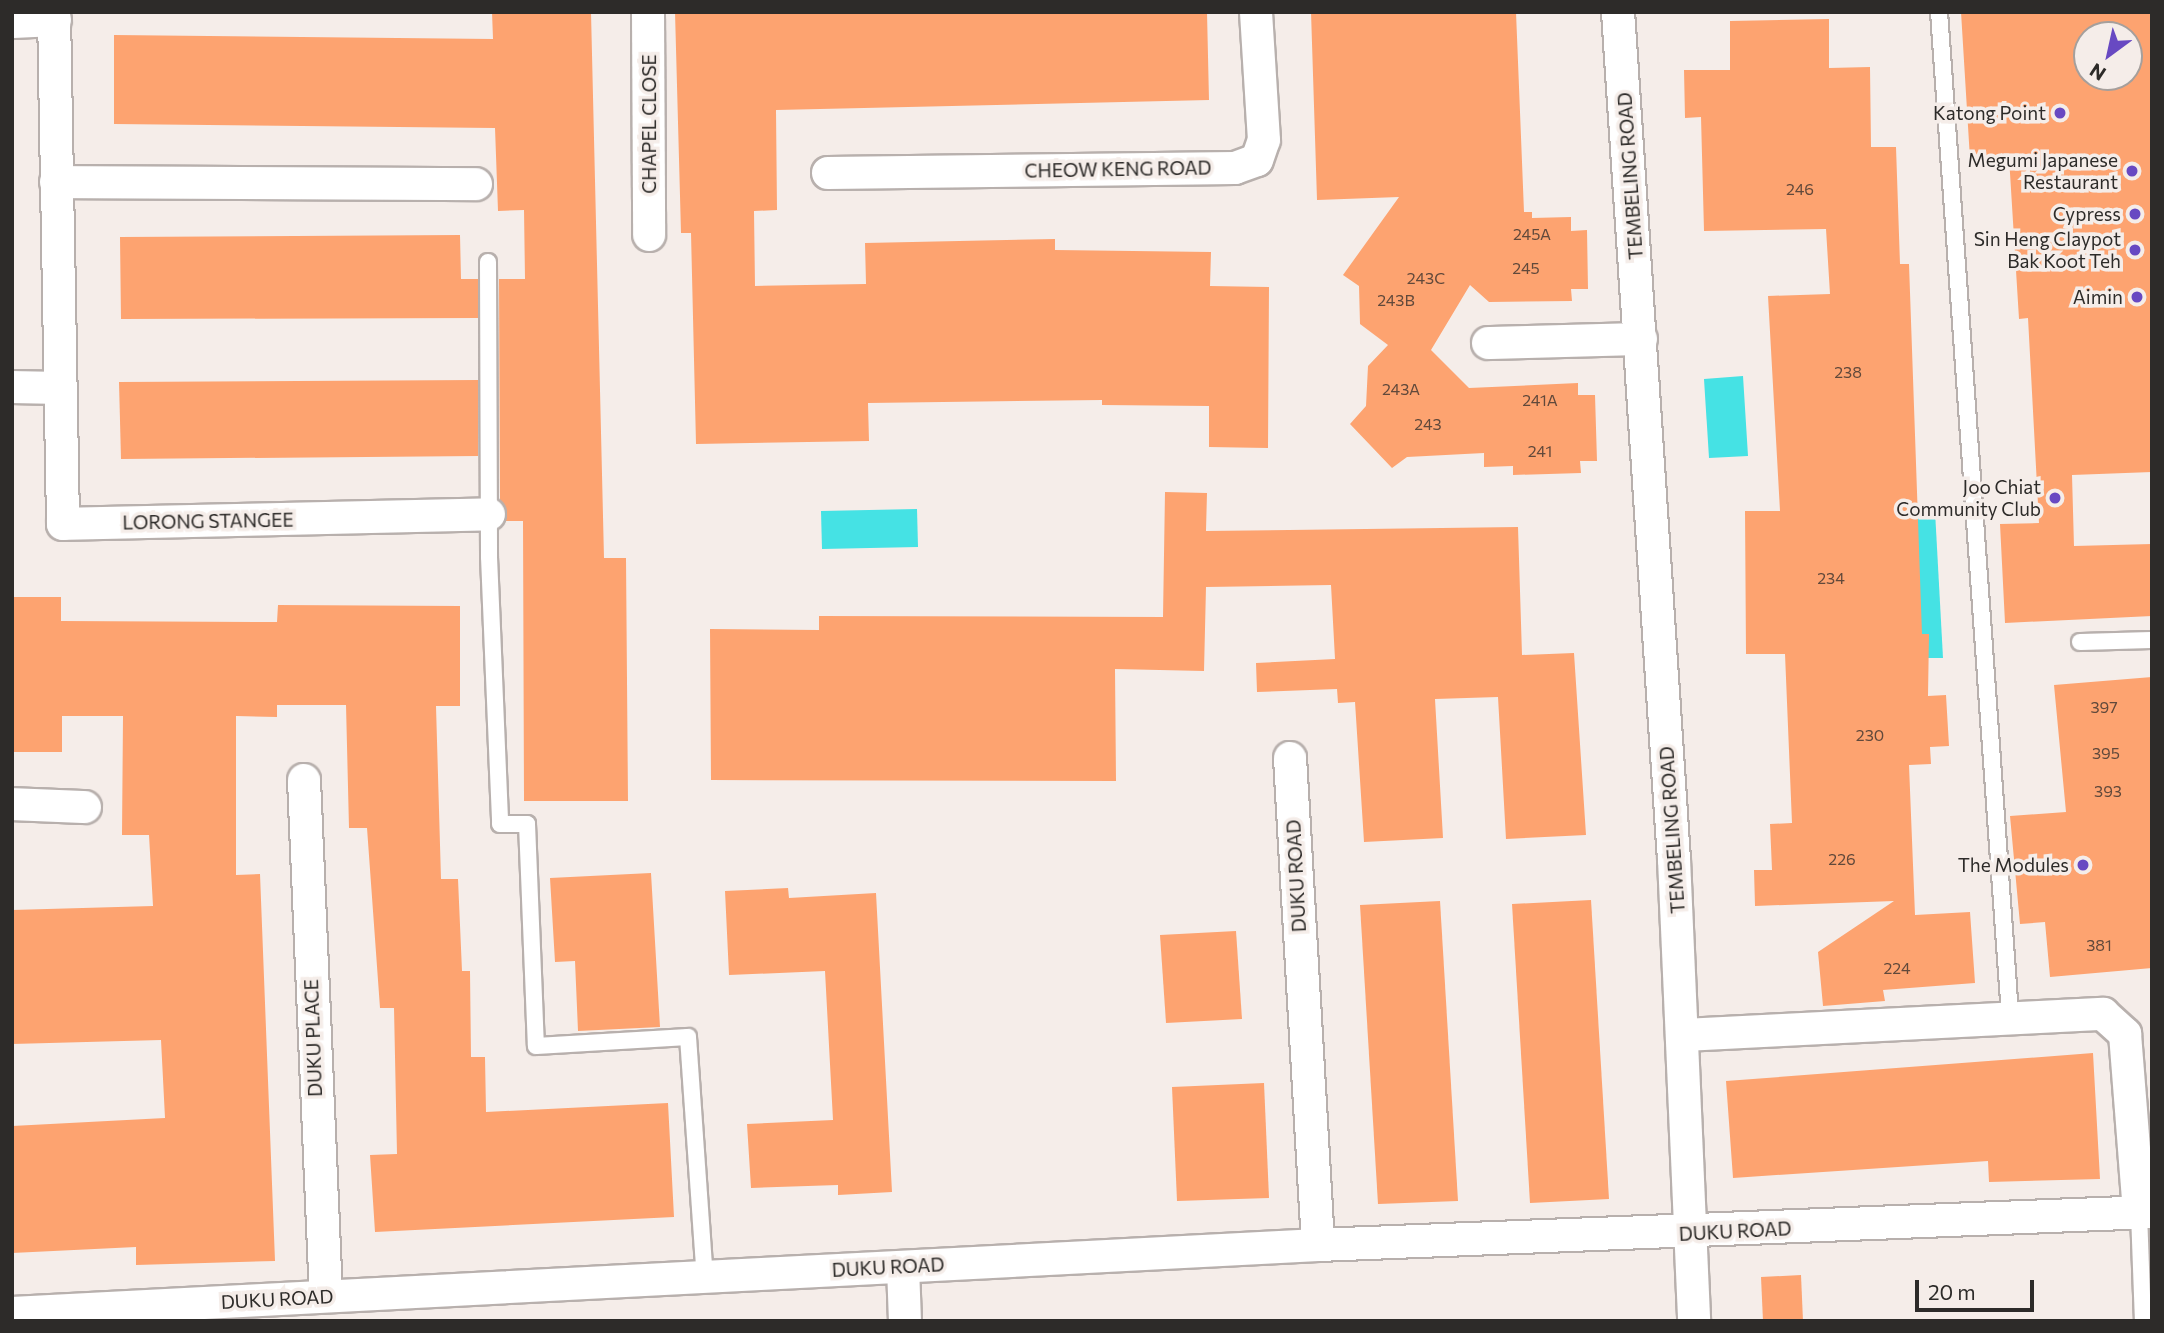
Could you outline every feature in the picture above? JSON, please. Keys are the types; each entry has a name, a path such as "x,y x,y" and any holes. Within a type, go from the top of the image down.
{"street":[{"name":"CHAPEL CLOSE","path":"648,12 649,235"},
{"name":"CHEOW KENG ROAD","path":"828,173 1235,168 1257,160 1264,140 1256,12"},
{"name":"TEMBELING ROAD","path":"1618,12 1684,1035 1695,1321"},
{"name":"LORONG STANGEE","path":"12,22 55,16 58,388 63,524 489,514"},
{"path":"56,182 476,184"},
{"path":"1488,343 1641,339"},
{"path":"12,387 58,388"},
{"name":"DUKU ROAD","path":"1290,758 1318,1245"},
{"name":"DUKU PLACE","path":"304,780 326,1296"},
{"path":"12,804 85,807"},
{"path":"1684,1035 2083,1011 2119,1023 2145,1213"},
{"name":"DUKU ROAD","path":"12,1313 123,1314 326,1296 460,1307 705,1278 1318,1245 1691,1234 2145,1213"},
{"path":"903,1267 905,1321"}],"lane":[{"path":"1939,12 2010,1016"},
{"path":"488,262 489,514 500,824 527,824 536,1046 688,1037 705,1278"},
{"path":"2080,642 2152,640"},
{"path":"2143,1321 2145,1213"}],"water":[{"path":"1743,376 1748,456 1709,458 1704,379"},
{"path":"917,509 918,547 822,549 821,511"},
{"path":"1916,511 1935,511 1943,658 1918,658"}],"building":[{"path":"492,12 591,12 604,558 626,558 628,801 524,801 523,521 506,521 500,500 499,279 525,279 524,210 498,211 495,128 114,124 114,35 493,39"},
{"path":"675,12 1207,12 1209,100 776,110 777,210 754,211 755,286 866,284 865,243 1055,239 1055,250 1211,252 1210,286 1269,287 1268,448 1209,447 1209,406 1102,405 1102,400 868,403 869,441 696,444 691,233 681,233"},
{"path":"1311,12 1516,12 1524,212 1532,212 1532,218 1571,217 1571,231 1587,230 1588,289 1571,289 1572,301 1489,302 1470,285 1431,350 1469,388 1578,383 1578,395 1595,395 1597,461 1580,461 1581,473 1513,475 1513,466 1484,467 1484,453 1407,457 1392,468 1350,424 1366,406 1368,366 1388,345 1360,324 1359,286 1343,275 1399,197 1317,200"},
{"path":"1961,12 2152,12 2152,472 2072,475 2074,546 2152,544 2152,616 2005,623 2000,524 2039,523 2028,318 2019,319 2009,157 1970,159"},
{"path":"1829,19 1829,68 1870,67 1871,147 1896,147 1900,264 1909,264 1922,634 1929,634 1928,696 1946,695 1949,746 1930,747 1931,764 1909,765 1915,915 1970,912 1975,983 1883,990 1885,1001 1823,1006 1818,952 1894,901 1755,906 1754,870 1772,870 1770,824 1792,823 1785,654 1746,654 1745,511 1780,511 1768,296 1830,294 1826,229 1704,231 1701,117 1685,118 1684,70 1730,70 1730,21"},
{"path":"460,235 461,279 478,279 478,318 121,319 120,237"},
{"path":"478,380 478,456 121,459 119,382"},
{"path":"1165,492 1207,493 1206,531 1518,527 1522,655 1574,653 1586,835 1506,839 1498,697 1435,699 1443,838 1364,842 1355,702 1338,703 1337,689 1257,692 1256,663 1335,659 1331,585 1206,587 1204,671 1115,669 1116,781 711,780 710,629 819,630 819,616 1163,617"},
{"path":"12,597 61,597 61,621 277,622 278,605 460,606 460,706 436,706 441,879 458,879 462,971 470,971 471,1057 485,1057 486,1112 668,1103 674,1217 375,1232 370,1155 397,1154 394,1008 380,1008 367,828 349,828 346,705 277,705 277,717 236,716 236,875 260,874 275,1261 136,1265 136,1247 12,1253 12,1126 165,1118 161,1040 12,1044 12,910 153,906 149,835 122,835 123,716 62,716 62,752 12,752"},
{"path":"2152,677 2152,968 2050,977 2045,922 2020,924 2010,816 2066,812 2054,685"},
{"path":"651,873 660,1027 578,1031 575,961 555,962 550,878"},
{"path":"788,888 789,898 876,893 892,1192 838,1195 838,1185 751,1188 747,1124 833,1120 825,971 729,975 725,891"},
{"path":"1591,900 1609,1199 1530,1203 1512,904"},
{"path":"1440,901 1458,1201 1378,1204 1360,905"},
{"path":"1236,931 1242,1019 1166,1023 1160,935"},
{"path":"2093,1053 2100,1179 1989,1182 1988,1161 1733,1178 1726,1081"},
{"path":"1264,1083 1269,1198 1177,1201 1172,1087"},
{"path":"1801,1275 1803,1321 1763,1321 1761,1277"}],"place":[{"name":"Katong Point","path":"2060,113"},
{"name":"Megumi Japanese Restaurant","path":"2132,171"},
{"name":"Cypress","path":"2135,214"},
{"name":"Sin Heng Claypot Bak Koot Teh","path":"2135,250"},
{"name":"Aimin","path":"2137,297"},
{"name":"Joo Chiat Community Club","path":"2055,498"},
{"name":"The Modules","path":"2083,865"}]}
